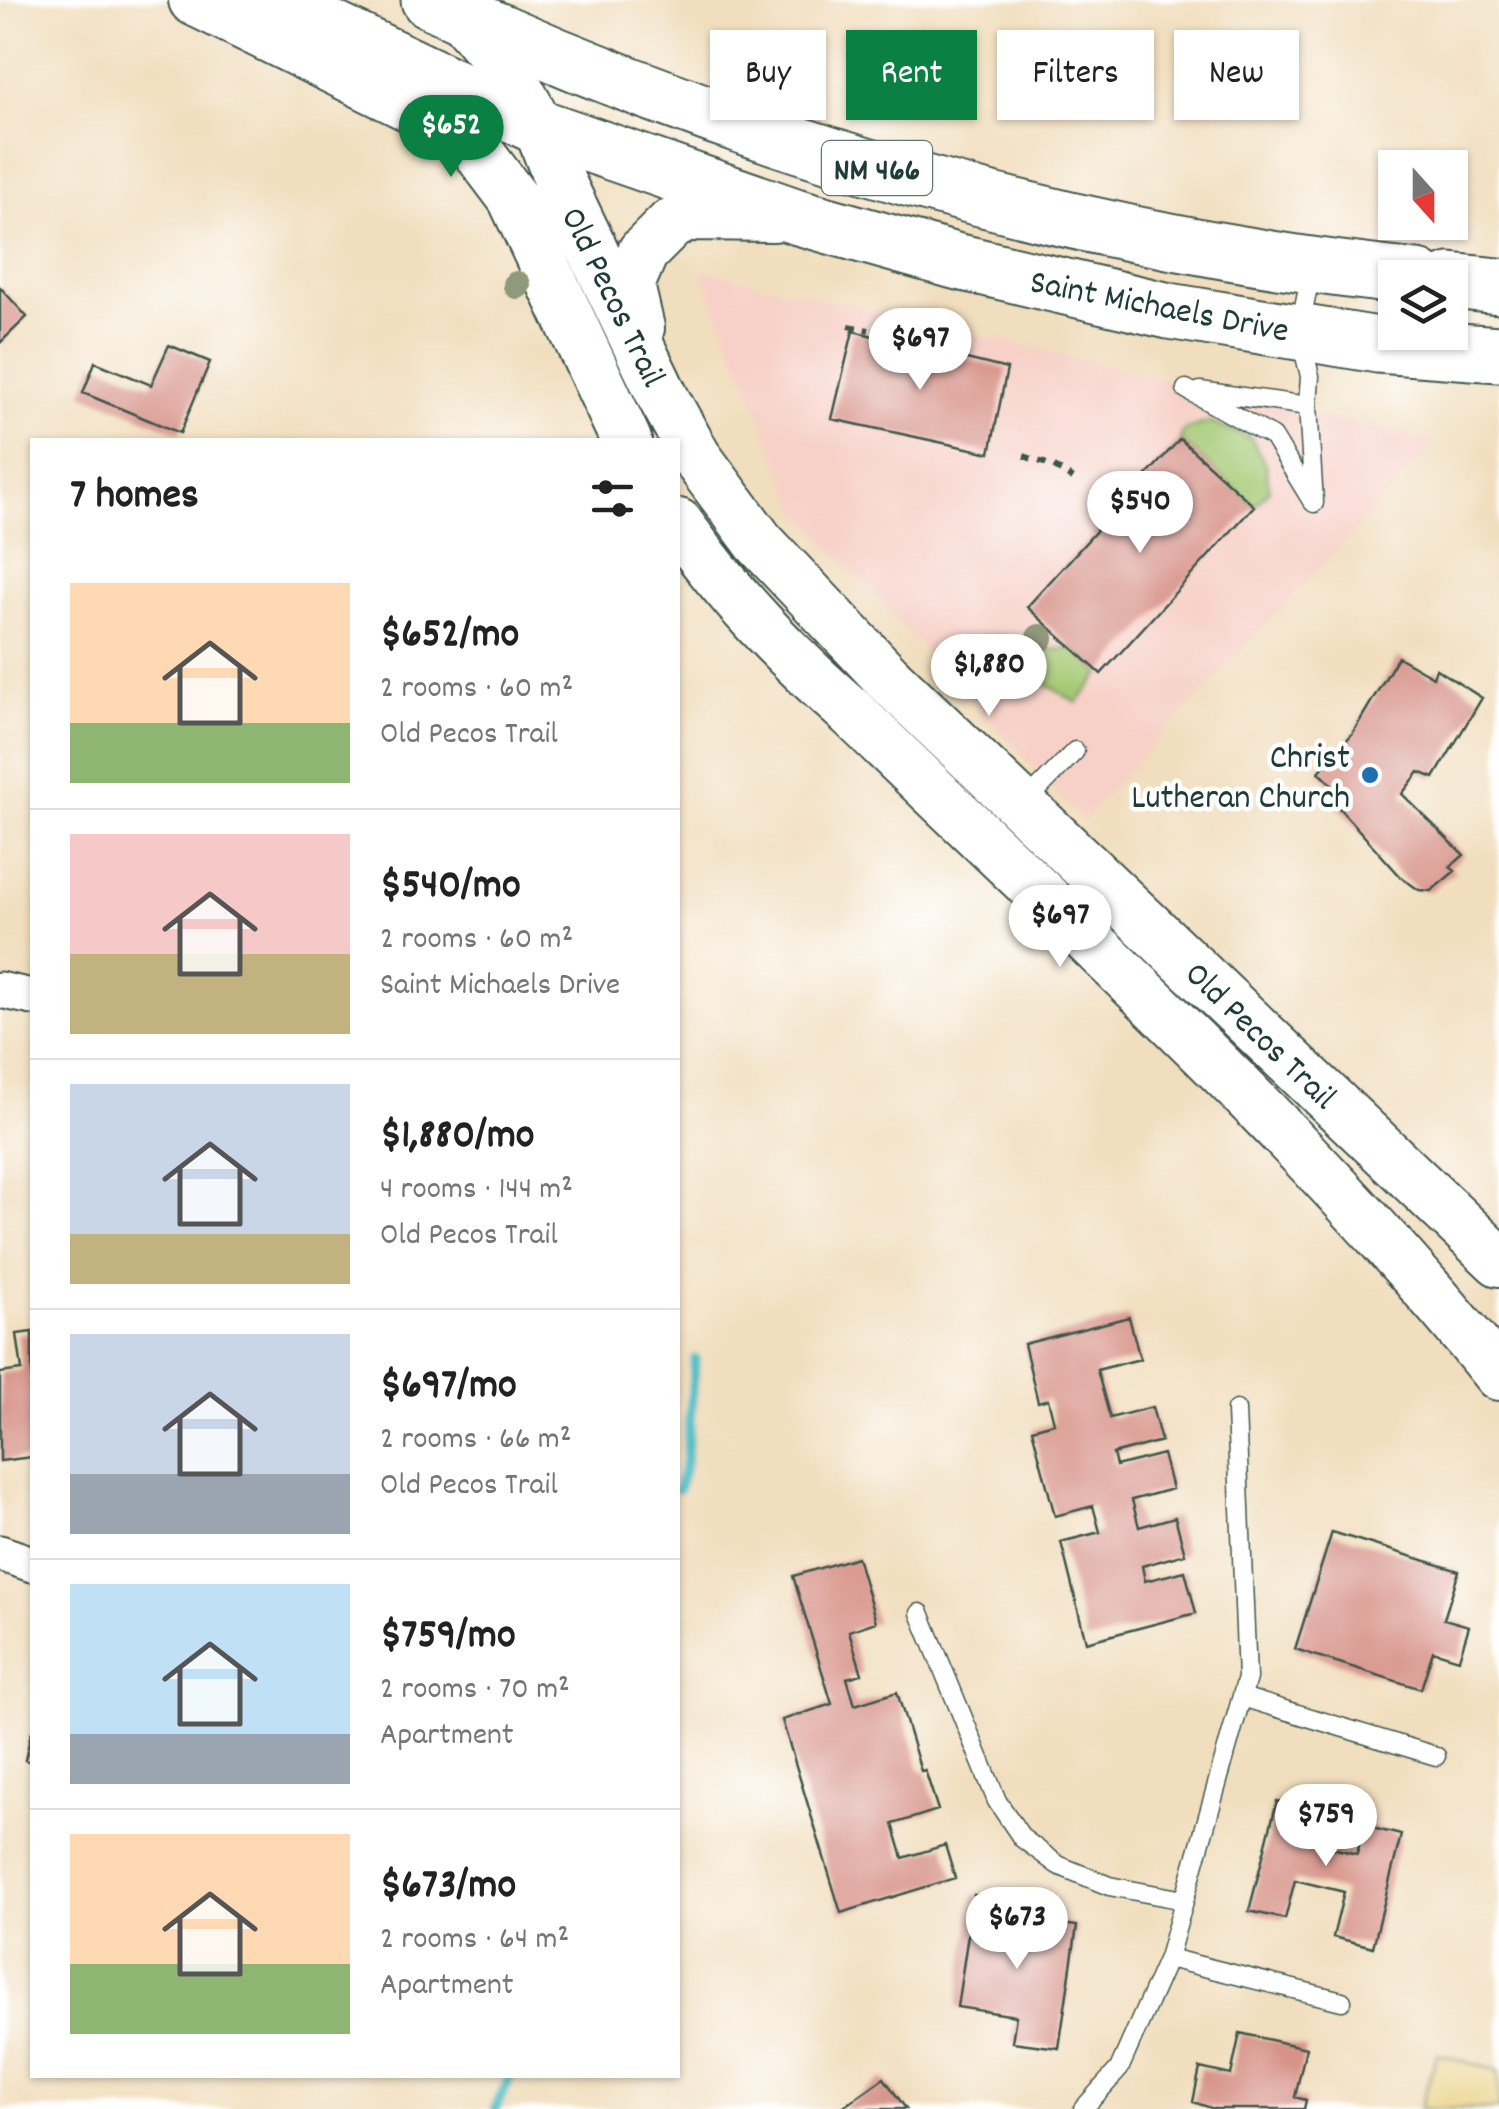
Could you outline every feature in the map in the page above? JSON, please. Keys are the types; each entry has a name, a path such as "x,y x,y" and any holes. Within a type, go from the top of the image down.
{"main road":[{"name":"Old Pecos Trail","path":"194,0 442,122 470,141 513,198 625,438"},
{"name":"Saint Michaels Drive","path":"271,0 539,127 795,216 954,262 1116,299 1378,346 1499,354"},
{"name":"Old Pecos Trail","path":"444,7 509,74 539,127 560,182 664,399 696,457 759,542 886,676 1499,1261"},
{"name":"Saint Michaels Drive","path":"444,7 570,64 659,98 928,184 1116,230 1312,267 1378,274"},
{"path":"664,399 630,298 630,284 643,252 672,223 694,215 795,216"},
{"path":"1468,283 1499,286"},
{"name":"Old Pecos Trail","path":"680,527 761,628 1317,1164 1449,1313 1499,1376"}],"street":[{"path":"0,990 30,997"},
{"path":"0,1553 30,1563"}],"lane":[{"path":"1308,406 1186,389 1272,438 1314,503 1310,376 1299,332 1312,267"},
{"path":"1023,806 1076,751"},
{"path":"1083,2109 1119,2068 1168,1958 1247,1678 1236,1410"},
{"path":"920,1613 997,1802 1022,1838 1058,1866 1109,1886 1184,1900"},
{"path":"1242,1697 1436,1756"},
{"path":"1168,1958 1342,2001"}],"path":[{"path":"849,326 868,330"},
{"path":"1024,456 1053,466 1073,480"}],"shaded area":[{"path":"701,270 1436,443 1082,821 800,514"}],"green space":[{"path":"1209,422 1251,438 1266,466 1269,490 1254,506 1180,439 1184,430"},
{"path":"997,636 1020,653 1072,648 1101,674 1077,703 1035,682 989,644"}],"sand":[{"path":"1437,2054 1499,2071 1499,2109 1420,2109"}],"building":[{"path":"0,287 27,317 0,343"},
{"path":"853,331 1007,369 990,453 832,419"},
{"path":"169,345 210,362 180,433 83,393 95,362 151,385"},
{"path":"1180,439 1254,506 1101,674 1027,607"},
{"name":"Christ Lutheran Church","path":"1398,657 1433,677 1436,669 1482,698 1434,778 1419,772 1402,794 1464,855 1450,867 1455,871 1431,891 1419,890 1402,878 1328,796 1338,791 1319,772 1352,734"},
{"path":"1129,1317 1140,1359 1097,1370 1110,1418 1152,1407 1161,1441 1113,1454 1116,1466 1163,1454 1172,1489 1132,1500 1139,1527 1175,1517 1185,1554 1142,1566 1145,1581 1185,1571 1196,1613 1086,1642 1061,1542 1100,1532 1093,1506 1055,1516 1032,1429 1054,1423 1048,1399 1038,1402 1024,1344"},
{"path":"30,1332 30,1457 0,1461 0,1373 22,1370 17,1334"},
{"path":"1332,1532 1459,1571 1444,1619 1469,1626 1459,1659 1433,1651 1421,1689 1295,1649"},
{"path":"857,1557 876,1622 849,1631 862,1674 847,1678 855,1705 897,1692 921,1771 925,1770 938,1810 893,1824 903,1858 945,1845 955,1878 841,1913 782,1720 832,1704 793,1576"},
{"path":"1277,1801 1340,1816 1332,1848 1357,1854 1364,1826 1401,1835 1373,1947 1333,1937 1344,1892 1295,1880 1285,1919 1249,1911"},
{"path":"974,1895 1019,1902 1013,1949 1033,1952 1038,1921 1077,1926 1059,2048 1012,2042 1016,2016 957,2007"},
{"path":"1240,2033 1306,2048 1295,2097 1306,2100 1304,2109 1214,2109 1193,2102 1200,2068 1231,2075"},
{"path":"884,2078 906,2109 843,2107"}],"waterway":[{"path":"680,1482 686,1461 695,1359"},
{"path":"495,2109 510,2078"}],"place":[{"name":"Christ Lutheran Church","path":"1370,775"}]}
